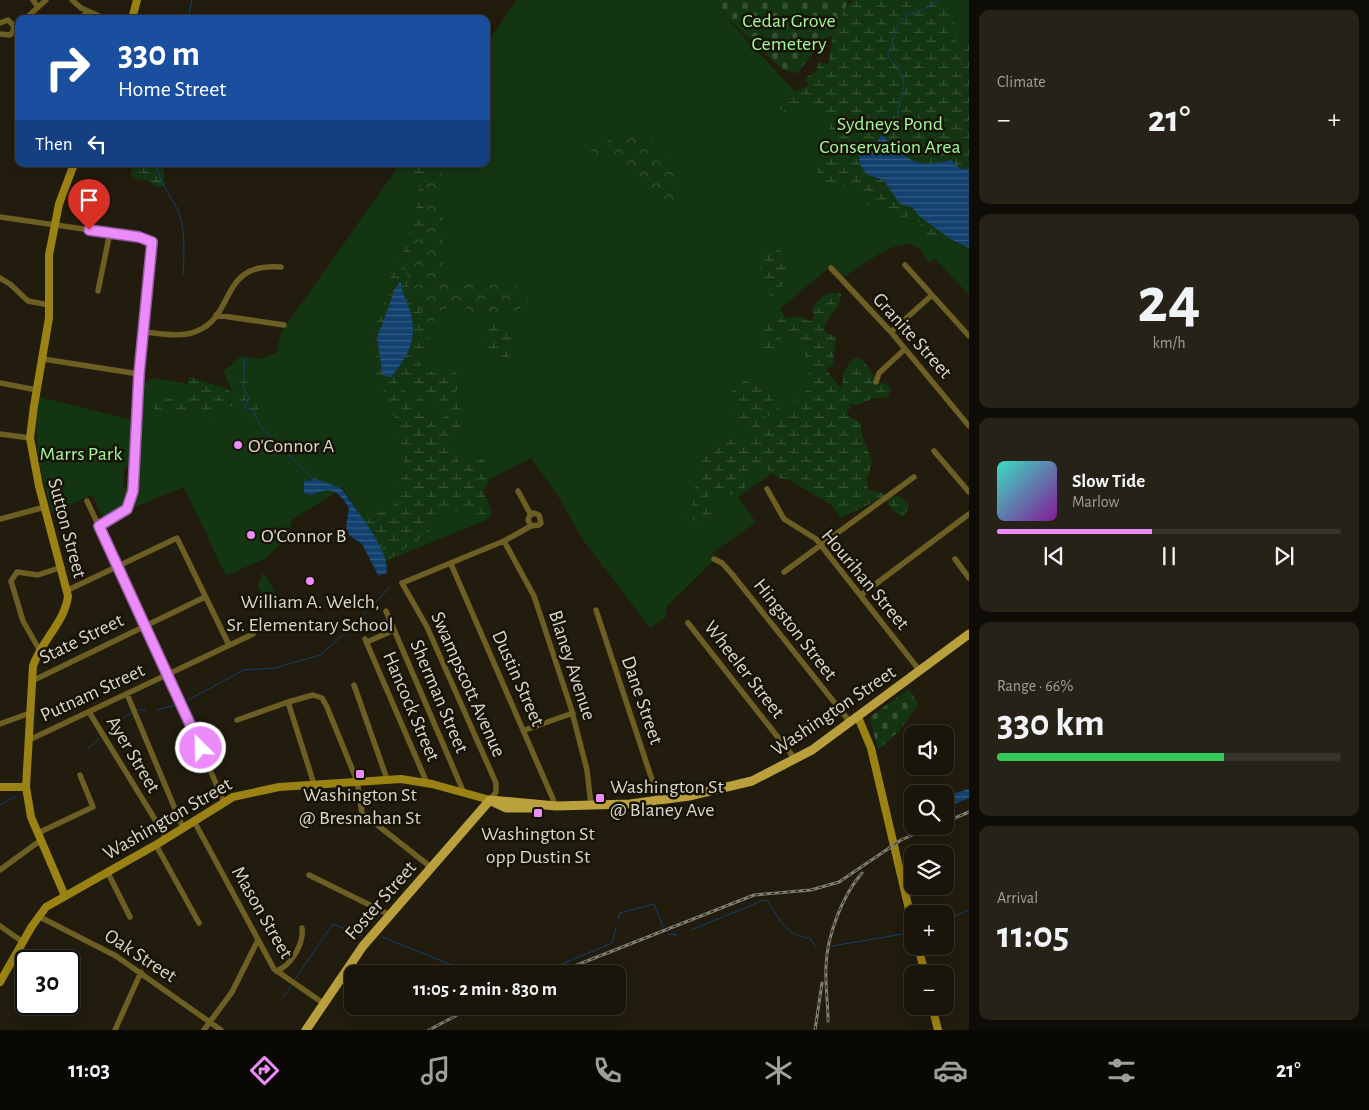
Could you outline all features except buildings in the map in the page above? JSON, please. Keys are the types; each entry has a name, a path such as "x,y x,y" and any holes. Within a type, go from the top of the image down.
{"main road":[{"name":"Washington Street","path":"490,800 497,806 515,809 659,801 752,781 795,759 854,720 969,634"},
{"name":"Washington Street","path":"490,800 556,806"},
{"name":"Foster Street","path":"306,1030 362,946 490,800"},
{"path":"470,824 488,812 515,809"}],"street":[{"path":"33,0 38,7"},
{"path":"29,15 46,0"},
{"path":"72,0 87,11 96,15"},
{"path":"133,15 137,0"},
{"path":"84,15 87,11"},
{"path":"0,23 8,20 15,24"},
{"path":"0,34 11,35 15,26"},
{"name":"Sutton Street","path":"65,896 28,808 26,787 33,666 68,602 68,590 45,507 30,438 43,360 49,305 48,262 61,198 73,167"},
{"path":"0,217 54,226 110,232 152,242 139,374 130,503 126,510 99,526"},
{"path":"98,291 110,232"},
{"path":"905,265 969,336"},
{"path":"143,332 193,333 205,326 216,315 246,272 261,267 281,267"},
{"name":"Granite Street","path":"831,268 891,332 969,426"},
{"path":"0,278 10,284 28,301 49,305"},
{"path":"891,332 932,294"},
{"path":"216,315 284,325"},
{"path":"876,382 880,373 905,349"},
{"path":"43,360 139,374"},
{"path":"0,383 37,390"},
{"path":"0,434 30,438"},
{"path":"934,451 969,492"},
{"path":"784,572 914,477"},
{"name":"Hourihan Street","path":"767,489 784,519 816,539 920,671"},
{"path":"518,491 531,515"},
{"path":"87,501 169,674 224,802"},
{"path":"0,519 45,507"},
{"path":"861,596 969,514"},
{"path":"531,515 528,520 531,526"},
{"path":"450,564 504,541 531,526 539,526 542,520 539,515 531,515"},
{"path":"68,590 177,538 229,645"},
{"name":"Blaney Avenue","path":"504,541 534,596 573,713 587,770 591,805"},
{"name":"Hingston Street","path":"714,559 726,566 854,720"},
{"path":"955,559 969,578"},
{"name":"Swampscott Avenue","path":"450,564 402,583 427,627 496,783 496,792 490,800"},
{"name":"Dustin Street","path":"450,564 525,730 556,806"},
{"path":"40,651 23,621 11,581 17,572 38,575 62,567"},
{"name":"State Street","path":"32,681 205,597"},
{"name":"Dane Street","path":"596,610 659,801"},
{"name":"Sherman Street","path":"386,611 464,793"},
{"name":"Wheeler Street","path":"688,623 795,759"},
{"name":"Hancock Street","path":"394,630 366,640 427,783"},
{"name":"Putnam Street","path":"29,740 254,634"},
{"path":"354,684 387,779"},
{"path":"127,694 183,828"},
{"path":"237,720 314,695 322,698 356,781 362,813 432,868"},
{"path":"288,702 314,784"},
{"name":"Ayer Street","path":"89,712 167,839"},
{"path":"0,724 30,713"},
{"path":"525,730 573,713"},
{"path":"854,720 871,748 908,905"},
{"path":"0,870 40,836 93,807 80,775"},
{"name":"Washington Street","path":"0,982 38,916 46,907 167,839 224,802 262,789 387,779 427,783 490,800"},
{"path":"0,787 26,787"},
{"name":"Mason Street","path":"194,821 276,971 323,1003"},
{"path":"156,845 199,923"},
{"path":"108,873 130,918"},
{"path":"309,875 390,915"},
{"name":"Oak Street","path":"38,916 96,945 141,972 221,1030"},
{"path":"0,926 23,942"},
{"path":"276,971 288,964 296,952 302,938 302,928"},
{"path":"204,1030 232,992 258,940"},
{"path":"115,1030 141,972"},
{"path":"934,1015 938,1030"}],"green space":[{"path":"517,0 715,0 728,20 808,105 913,0 969,0 969,295 935,259 928,263 918,248 906,244 878,255 844,277 832,265 780,309 851,408 776,471 738,497 756,522 714,552 712,562 667,606 666,617 650,628 583,540 558,496 531,458 471,488 487,520 383,562 358,511 343,488 293,519 287,534 277,548 264,559 226,576 184,487 132,508 142,384 154,378 232,391 223,370 232,365 241,356 262,359 276,353 282,331 398,167 490,167 490,37"},
{"name":"Cedar Grove Cemetery","path":"715,0 848,0 841,19 832,35 818,46 799,71 794,73 782,69 728,19"},
{"name":"Sydneys Pond Conservation Area","path":"852,0 945,0 947,12 954,20 957,47 962,48 969,44 969,169 961,169 950,161 929,164 917,162 900,154 888,141 880,145 875,151 867,149 868,175 884,180 900,204 912,207 921,218 949,238 928,235 920,223 910,215 900,219 890,209 884,211 868,204 855,185 844,186 829,192 821,183 818,175 819,164 828,140 829,124 827,116 818,105 809,104 802,106 788,115 776,105 779,97 808,86 806,78 816,71 819,62 828,64 834,23 840,10"},
{"path":"627,132 639,134 650,139 668,157 677,181 675,205 667,207 659,205 652,200 623,165 591,153 595,143"},
{"path":"132,167 163,167 165,186 158,187 147,180 134,179 131,174"},
{"path":"411,167 426,167 428,179 425,187 426,226 421,235 417,237 405,266 407,281 427,328 427,347 419,351 416,356 424,371 445,367 457,374 460,386 454,394 461,409 463,423 458,431 439,442 442,446 450,441 451,448 460,463 483,459 487,463 488,471 493,474 483,490 492,512 490,517 482,518 454,510 439,512 430,518 431,528 428,533 391,558 385,558 381,546 364,523 376,513 392,509 404,466 396,420 375,370 371,334 383,308 393,268 410,239 409,224 420,199 418,181 410,171","holes":["401,282 411,312 413,331 407,345 381,371 386,314 397,284","399,380 417,386 425,393 434,395 445,415 442,422 427,412 423,397 417,399 415,404 411,403 410,396 397,383"]},
{"path":"434,167 445,167 437,186 444,225 442,269 452,278 462,282 472,284 503,284 524,290 528,299 522,307 511,315 500,317 474,315 456,303 449,305 429,328 415,302 405,269 417,237 426,226 425,187"},
{"path":"768,246 779,248 784,257 787,276 782,283 781,294 776,294 772,298 758,263 759,253"},
{"path":"831,293 841,293 841,298 824,329 826,333 835,336 834,365 826,369 839,386 842,387 844,371 854,358 861,358 879,382 889,385 891,390 887,398 873,398 860,404 846,405 848,416 861,422 861,432 872,462 867,480 868,490 901,497 908,503 909,508 902,517 881,498 841,518 831,505 790,480 779,478 759,463 748,461 747,466 757,469 740,492 733,495 717,489 710,493 709,504 715,513 715,517 699,522 686,519 684,516 693,504 698,466 714,446 728,440 763,433 808,389 809,362 802,350 776,319 802,316 808,321 813,320 813,306 823,296"},
{"path":"767,317 780,334 781,341 771,352 763,350 759,345"},
{"path":"496,322 509,324 511,327 513,353 504,360 492,355 486,344 487,332"},
{"path":"244,362 249,390 263,417 261,421 248,406 241,404 224,408 217,412 211,423 207,413 204,411 165,409 154,413 155,401 174,398 181,400 186,398 189,377 226,388 232,394 237,393"},
{"path":"754,377 767,393 783,398 777,411 763,419 760,427 752,428 738,422 735,412 737,399 730,393 745,380"},
{"name":"Marrs Park","path":"39,397 133,420 130,467 124,467 123,488 129,488 125,507 104,519 92,495 52,513 38,456 36,429"},
{"path":"262,574 266,575 281,604 269,610 258,586"},
{"path":"909,689 918,704 900,730 878,750 870,717"}],"water":[{"path":"882,135 892,146 913,161 932,163 951,160 961,169 969,169 969,248 949,238 918,215 912,207 900,204 884,180 868,175 860,165 859,156 864,150 875,151 879,148 878,140"},
{"path":"401,281 413,324 412,340 410,348 391,377 383,376 377,338 395,289"},
{"path":"314,478 340,488 345,493 373,533 384,556 387,566 386,574 378,575 362,544 349,535 346,526 349,508 337,493 324,491 311,495 304,493 304,481 311,481"},
{"path":"969,789 969,798 954,804 954,793"}],"waterway":[{"path":"189,15 192,0"},
{"path":"883,136 883,133 897,120 904,87 901,75 888,56 898,25 906,16 928,7 938,0"},
{"path":"157,167 160,177 179,213 183,228 183,275"},
{"path":"245,358 243,387 249,399 244,407 253,410 260,426 314,480"},
{"path":"360,619 390,587"},
{"path":"188,700 244,670 275,668 320,655 355,625"},
{"path":"157,710 176,705"},
{"path":"137,710 146,710"},
{"path":"106,732 132,712"},
{"path":"87,749 99,739"},
{"path":"0,805 16,796"},
{"path":"691,930 764,900 768,901 784,926 795,934 810,938 816,947"},
{"path":"618,919 620,913 654,904 663,927"},
{"path":"954,916 969,910"},
{"path":"295,979 333,924 362,936"},
{"path":"559,965 612,943 616,928"},
{"path":"668,934 677,935"},
{"path":"832,946 904,934"},
{"path":"382,937 452,965"},
{"path":"288,990 291,986"},
{"path":"283,997 286,993"}],"railway":[{"path":"954,818 969,812"},
{"path":"577,965 754,895 811,890 839,882 901,840 912,835"},
{"path":"828,1021 826,973 829,942 842,905 862,873"},
{"path":"815,1030 822,983"},
{"path":"429,1030 457,1015"}],"place":[{"name":"O'Connor A","path":"238,445"},
{"name":"O'Connor B","path":"251,535"},
{"name":"William A. Welch, Sr. Elementary School","path":"310,581"},
{"name":"Washington St @ Bresnahan St","path":"360,774"},
{"name":"Washington St @ Blaney Ave","path":"600,798"},
{"name":"Washington St opp Dustin St","path":"538,813"}],"route":[{"path":"89,230 139,237 152,242 139,374 133,491 127,509 99,526 169,674 201,748"}]}
